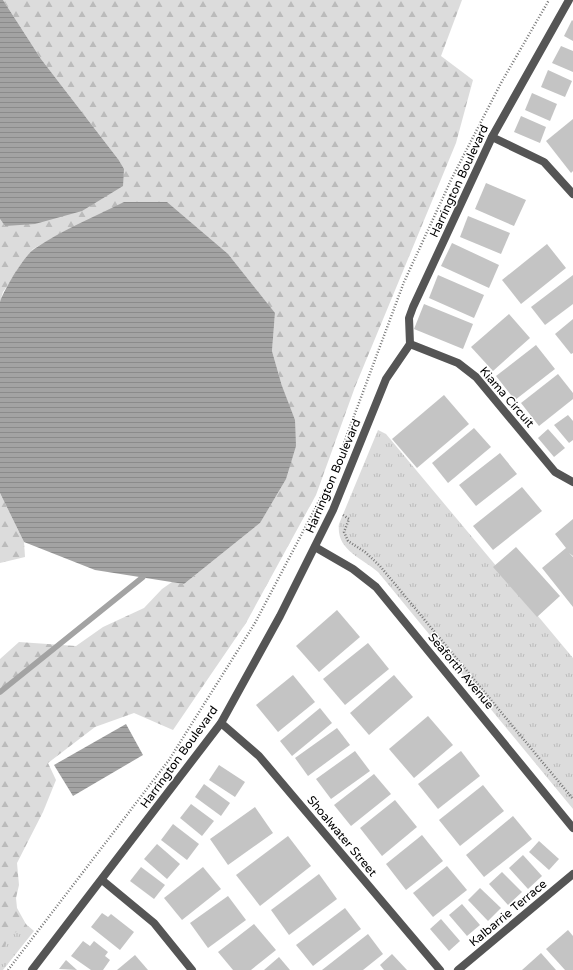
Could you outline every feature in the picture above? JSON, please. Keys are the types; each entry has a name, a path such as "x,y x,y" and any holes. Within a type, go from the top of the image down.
{"street":[{"name":"Harrington Boulevard","path":"32,970 221,723 315,547 333,510 386,379 410,344 409,318 413,307 492,137 569,0"},
{"path":"492,137 544,162 573,194"},
{"name":"Kiama Circuit","path":"410,344 458,363 476,377 555,472 573,482"},
{"name":"Seaforth Avenue","path":"315,547 353,569 376,588 573,828"},
{"name":"Shoalwater Street","path":"221,723 259,756 440,970"},
{"name":"Kalbarrie Terrace","path":"458,970 573,874"},
{"path":"102,880 154,923 192,970"}],"path":[{"path":"340,456 404,282 452,178 502,83 549,0"},
{"path":"8,970 169,760 255,623 328,483"},
{"path":"333,510 349,519 344,532 348,541 380,566 573,799"}],"green space":[{"path":"3,0 462,0 441,56 473,80 456,143 355,387 316,495 246,623 173,730 134,713 95,727 48,763 56,780 43,812 17,863 19,885 16,898 17,908 27,926 9,936 0,958 0,659 19,642 76,646 103,627 144,608 162,589 172,582 184,584 260,523 282,386 272,351 275,313 73,227 33,249 3,292 0,302 0,219 5,226 118,159 41,59"},
{"path":"378,430 386,434 573,658 573,809 378,572 351,552 341,540 339,524"},
{"path":"0,493 24,542 25,557 0,563"},
{"path":"0,902 34,931 3,970 0,970"}],"shaded area":[{"path":"0,0 3,0 41,59 118,159 124,169 123,186 82,211 35,224 5,226 0,219"},
{"path":"124,202 167,202 228,254 275,313 272,351 282,386 295,420 296,446 286,479 260,523 184,584 95,570 24,542 0,493 0,302 2,297 20,266 34,249 67,230"},
{"path":"126,724 143,755 73,796 54,765"}],"building":[{"path":"572,20 573,21 573,41 564,36"},
{"path":"561,46 573,51 573,72 552,63"},
{"path":"548,70 572,81 565,97 541,87"},
{"path":"532,93 557,104 550,121 525,110"},
{"path":"521,116 546,127 540,143 514,132"},
{"path":"573,119 573,171 571,173 546,141"},
{"path":"486,183 526,200 514,226 475,209"},
{"path":"468,216 510,233 501,254 460,237"},
{"path":"452,243 499,265 489,288 441,266"},
{"path":"547,244 566,268 521,304 502,280"},
{"path":"438,275 484,295 474,318 429,298"},
{"path":"573,275 573,304 545,325 531,307"},
{"path":"424,304 473,324 463,349 414,329"},
{"path":"509,314 530,338 493,371 471,347"},
{"path":"573,319 573,353 571,354 555,334"},
{"path":"536,345 555,369 515,400 496,376"},
{"path":"558,374 573,393 573,399 539,426 521,403"},
{"path":"444,395 469,424 417,468 392,439"},
{"path":"568,415 573,421 573,440 569,443 554,425"},
{"path":"474,428 491,447 448,483 432,463"},
{"path":"548,429 565,448 554,457 538,438"},
{"path":"500,453 517,474 476,506 459,485"},
{"path":"522,487 542,511 493,550 473,526"},
{"path":"573,519 573,556 569,553 573,557 573,607 542,568 566,548 555,534"},
{"path":"516,547 560,596 537,617 493,567"},
{"path":"337,610 360,637 319,672 296,646"},
{"path":"368,643 389,669 345,705 323,679"},
{"path":"293,675 315,702 278,732 256,705"},
{"path":"394,675 413,697 369,735 350,713"},
{"path":"320,708 332,723 292,756 280,741"},
{"path":"428,716 453,745 414,778 389,749"},
{"path":"337,728 350,745 308,776 295,758"},
{"path":"355,751 370,771 331,799 316,779"},
{"path":"461,751 480,776 438,809 418,784"},
{"path":"219,765 245,782 235,797 209,780"},
{"path":"374,774 391,794 351,826 334,805"},
{"path":"204,784 230,803 221,816 195,797"},
{"path":"483,785 504,811 460,846 439,820"},
{"path":"395,800 417,827 382,856 360,828"},
{"path":"191,804 214,821 202,836 180,818"},
{"path":"255,807 273,833 228,865 210,839"},
{"path":"513,816 532,839 484,877 466,855"},
{"path":"173,824 199,844 187,860 161,840"},
{"path":"422,835 443,861 406,890 386,864"},
{"path":"288,836 311,866 260,906 236,875"},
{"path":"539,841 559,859 549,870 529,852"},
{"path":"157,844 180,864 167,879 144,859"},
{"path":"523,855 542,876 528,889 509,868"},
{"path":"447,866 467,890 433,917 413,893"},
{"path":"141,867 165,885 154,899 130,881"},
{"path":"203,867 221,889 182,920 164,898"},
{"path":"502,872 522,892 508,905 489,884"},
{"path":"319,874 337,899 289,935 271,910"},
{"path":"480,888 501,908 488,921 468,900"},
{"path":"228,896 246,920 208,948 190,923"},
{"path":"462,904 480,925 467,936 449,915"},
{"path":"345,908 361,929 313,966 296,945"},
{"path":"102,913 108,917 111,914 134,932 120,950 91,927"},
{"path":"441,919 460,941 449,951 430,929"},
{"path":"254,924 276,950 251,970 233,970 218,952"},
{"path":"568,930 573,936 573,970 565,970 546,949"},
{"path":"368,934 383,954 363,970 322,970"},
{"path":"83,941 90,946 94,941 108,952 105,956 110,960 103,970 91,970 71,956"},
{"path":"541,953 556,970 522,970"},
{"path":"392,954 407,970 384,970 380,965"},
{"path":"135,955 148,970 117,970"},
{"path":"279,957 290,970 264,970"},
{"path":"66,960 77,970 59,969"}],"waterway":[{"path":"0,692 143,577"}]}
